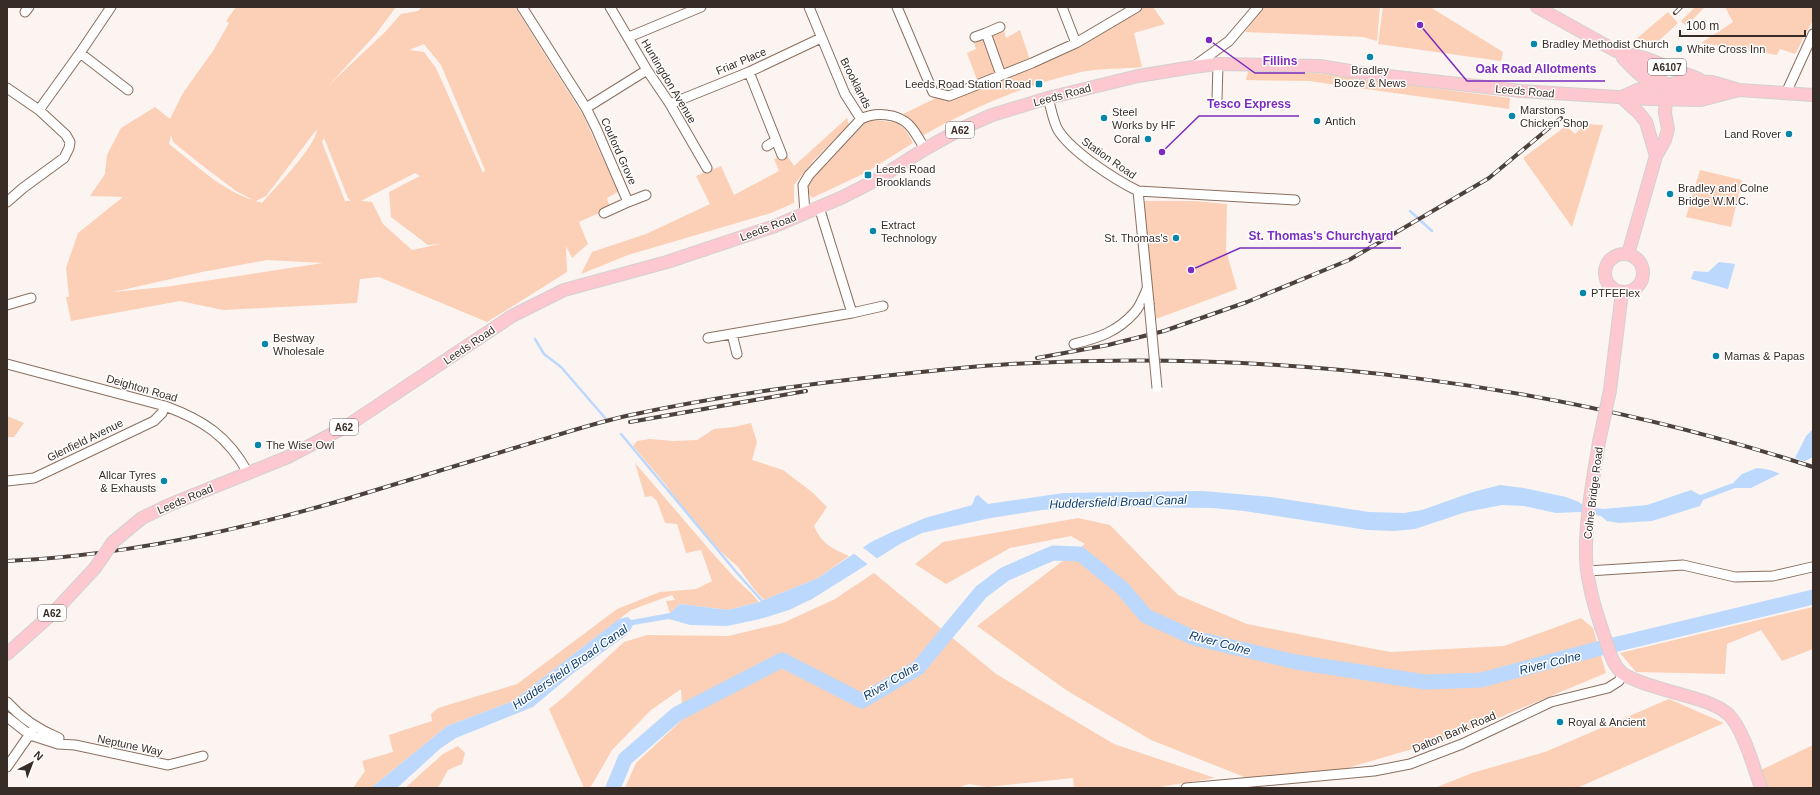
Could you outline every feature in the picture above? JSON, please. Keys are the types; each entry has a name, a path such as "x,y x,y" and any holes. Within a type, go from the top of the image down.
{"main road":[{"name":"A6107","path":"1537,7 1616,51 1645,58 1703,81"},
{"name":"A6107","path":"1616,51 1645,78 1654,83 1663,86 1702,90 1719,94"},
{"path":"1628,254 1656,156 1659,128 1665,113 1666,100 1663,86 1659,78 1630,55"},
{"name":"Leeds Road","path":"7,654 55,611 94,568 113,542 142,518 169,505 288,457 347,426 512,316 564,290 666,262 775,226 876,180 925,149 963,128 992,115 1048,98 1138,76 1218,64 1320,66 1377,75 1521,91 1666,100 1701,100 1719,94 1739,90"},
{"path":"1634,68 1634,82 1621,97 1639,113 1646,122 1656,156"},
{"name":"Leeds Road","path":"1621,97 1637,90 1689,81 1703,81 1739,90 1813,95"},
{"path":"1628,254 1638,259 1641,264 1643,277 1638,287 1628,292 1622,292 1611,287 1605,277 1605,271 1610,260 1614,256 1628,254"},
{"name":"Colne Bridge Road","path":"1622,292 1610,390 1599,442 1587,530 1586,558 1600,623 1614,664 1623,674 1636,680 1706,702 1716,706 1728,714 1736,723 1749,753 1761,788"}],"street":[{"path":"39,110 111,7"},
{"name":"Couford Grove","path":"522,7 586,108 628,202 604,213"},
{"name":"Huntingdon Avenue","path":"610,7 647,70 670,104 707,168"},
{"path":"629,37 701,7"},
{"name":"Brooklands","path":"809,7 845,94 860,119 870,114 880,114 898,118 908,125 925,149"},
{"path":"897,7 933,92 949,96 1032,63 1076,43 1137,7"},
{"path":"1062,7 1076,43"},
{"path":"1193,67 1229,41 1258,7"},
{"path":"975,37 1000,27"},
{"path":"986,33 1001,75"},
{"path":"1786,93 1813,34"},
{"name":"Friar Place","path":"670,104 749,72 821,38"},
{"path":"80,53 128,90"},
{"path":"1217,100 1218,64"},
{"path":"586,108 647,70"},
{"path":"749,72 782,155"},
{"path":"7,88 39,110 66,135 70,142 64,158 23,188 7,202"},
{"name":"Station Road","path":"1048,98 1057,128 1067,143 1080,154 1138,192 1157,388"},
{"path":"805,213 803,185 809,175 860,119"},
{"path":"767,146 776,140"},
{"path":"1138,192 1295,200"},
{"path":"628,202 646,195"},
{"path":"819,207 852,314"},
{"path":"1074,344 1103,336 1121,326 1135,312 1148,288"},
{"path":"7,305 31,298"},
{"path":"708,338 852,314 883,306"},
{"path":"732,334 737,354"},
{"name":"Deighton Road","path":"7,364 165,406 187,414 209,426 238,455 248,473"},
{"name":"Glenfield Avenue","path":"7,481 34,478 154,421 162,413 165,406"},
{"path":"1588,571 1683,564 1735,577 1743,577 1773,576 1812,567"},
{"name":"Dalton Bank Road","path":"1186,788 1278,781 1374,771 1427,758 1462,744 1551,702 1608,688 1619,681 1623,674"},
{"name":"Neptune Way","path":"7,702 17,713 42,731 75,745"},
{"name":"Neptune Way","path":"17,713 18,720 32,730 30,734"},
{"name":"Neptune Way","path":"7,717 30,734 58,744 75,745 168,765 203,756"},
{"path":"7,767 30,734"}],"shaded area":[{"path":"236,7 396,7 376,34 329,85 384,33 401,14 418,11 422,7 515,7 583,115 618,192 607,198 610,208 579,222 588,244 572,258 566,246 567,272 487,322 379,277 360,279 357,303 223,310 180,301 71,321 66,297 69,297 66,268 78,233 123,197 90,196 105,174 107,155 121,128 155,107 170,119 183,93 213,51 229,23 226,21","holes":["424,44 441,65 485,170 483,173 436,68 424,52 409,50","317,129 310,146 294,167 262,203 256,201 266,196","171,135 173,142 203,166 236,191 253,200 230,190 169,144","324,138 348,198 351,201 345,201 322,142","415,173 420,176 389,192 391,217 428,245 440,244 412,250 383,224 372,202 361,201","267,260 323,263 165,287 113,292 202,272"]},
{"path":"1144,7 1153,7 1165,24 1134,33 1142,67 1104,69 1060,77 999,98 922,136 910,120 903,114 936,98 954,98 980,88 967,53 976,49 972,37 1002,23 1006,38 1020,30 1030,60 1035,67 1078,48"},
{"path":"1263,7 1380,7 1377,41 1363,37 1245,32"},
{"path":"1383,7 1430,7 1503,52 1501,61 1378,44"},
{"path":"1695,7 1705,7 1686,26 1681,21"},
{"path":"1725,7 1813,7 1813,20 1795,54 1780,49 1777,55 1701,43 1733,22"},
{"path":"1668,12 1678,23 1651,48 1635,40"},
{"path":"1248,71 1316,73 1510,98 1509,109 1309,81 1246,80"},
{"path":"847,118 849,125 814,160 794,185 794,203 771,213 628,255 581,274 592,252 646,234 710,204 696,176 721,166 734,195 779,171 774,159 786,154 794,166"},
{"path":"873,120 893,122 902,126 913,143 865,173 812,198 808,192 808,185 812,176 864,123"},
{"path":"1585,124 1603,125 1572,227 1523,158 1566,126 1575,134"},
{"path":"1700,170 1742,180 1731,227 1686,217"},
{"path":"1142,201 1195,201 1227,204 1226,250 1237,289 1156,319"},
{"path":"7,416 24,423 14,437 7,437"},
{"path":"751,423 757,442 752,460 783,470 812,492 827,507 814,526 817,532 828,545 849,556 818,578 764,600 738,567 720,551 681,506 666,485 633,446 637,441 650,439 673,441 697,440 714,429 734,427"},
{"path":"635,463 714,555 759,602 728,610 680,604 670,613 666,601 675,600 672,595 631,610 513,701 447,726 371,788 353,788 365,771 362,761 393,752 389,735 432,721 431,714 438,708 517,684 617,609 660,592 696,589 712,581 701,550 686,553 677,524 665,523 657,501 652,496 645,497"},
{"path":"1078,518 1110,525 1178,595 1247,624 1390,652 1504,646 1581,618 1593,628 1606,673 1450,738 1337,771 1247,778 1151,740 1066,690 977,626 1085,544 1071,536 1010,548 946,584 915,564 943,542"},
{"path":"874,573 996,674 1114,744 1215,778 1153,788 1074,788 1073,778 987,787 969,784 957,788 625,788 636,763 683,719 681,689 651,710 612,750 590,788 584,788 549,709 624,642 647,635 728,636 783,623 835,599"},
{"path":"1813,607 1813,649 1782,661 1761,630 1727,644 1725,674 1636,672 1620,653"},
{"path":"1669,699 1724,723 1577,788 1435,788 1472,773 1545,752"},
{"path":"1813,745 1813,788 1766,788 1761,770"},
{"path":"458,746 465,753 462,764 448,770 438,788 405,788 443,754"}],"water":[{"path":"1719,262 1735,264 1728,289 1691,279 1694,271 1708,272"},
{"name":"Huddersfield Broad Canal","path":"1813,429 1813,457 1751,488 1735,488 1703,500 1700,506 1652,521 1619,523 1607,521 1601,516 1579,512 1556,513 1524,506 1502,505 1466,512 1415,529 1394,531 1367,530 1244,511 1212,508 1121,507 1042,510 991,518 922,533 900,544 812,599 789,610 760,619 727,626 690,625 669,619 633,625 628,634 571,675 533,707 456,738 441,748 397,788 371,788 447,726 513,701 619,619 628,617 631,620 670,613 680,604 728,610 759,602 818,578 871,542 892,532 925,518 972,505 975,497 978,495 988,504 1063,493 1203,491 1271,497 1369,512 1404,513 1422,510 1473,492 1500,485 1524,488 1566,497 1579,502 1584,506 1603,509 1647,505 1691,490 1700,495 1733,483 1742,474 1757,468 1773,470 1795,458 1806,436"}],"pier":[{"path":"1792,457 1806,462 1784,475 1767,469 1773,468"},
{"path":"861,546 879,560 870,566 852,552"}],"waterway":[{"path":"1410,211 1432,231"},
{"path":"535,339 544,354 561,367 606,419"},
{"path":"621,434 737,573 764,603"},
{"name":"River Colne","path":"613,788 625,759 677,714 782,660 862,701 918,668 981,592 1005,574 1053,553 1080,554 1122,588 1146,616 1194,638 1296,662 1425,682 1481,680 1601,648 1813,597"}],"railway":[{"path":"1675,13 1681,7"},
{"path":"1037,358 1108,345 1164,331 1247,302 1349,260 1489,178 1561,118"},
{"path":"7,561 92,554 176,541 218,532 302,512 582,427 656,410 804,385 937,370 1011,364 1112,361 1214,362 1316,368 1417,378 1517,394 1617,413 1716,438 1813,467"},
{"path":"630,422 806,391"}],"place":[{"name":"Oak Road Allotments","path":"1420,25"},
{"name":"Fillins","path":"1209,40"},
{"name":"Bradley Methodist Church","path":"1534,44"},
{"name":"White Cross Inn","path":"1679,49"},
{"name":"Bradley Booze & News","path":"1370,57"},
{"name":"Leeds Road Station Road","path":"1039,84"},
{"name":"Marstons Chicken Shop","path":"1512,116"},
{"name":"Steel Works by HF","path":"1104,118"},
{"name":"Antich","path":"1317,121"},
{"name":"Land Rover","path":"1789,134"},
{"name":"Coral","path":"1148,139"},
{"name":"Tesco Express","path":"1162,152"},
{"name":"Leeds Road Brooklands","path":"868,175"},
{"name":"Bradley and Colne Bridge W.M.C.","path":"1670,194"},
{"name":"Extract Technology","path":"873,231"},
{"name":"St. Thomas's","path":"1176,238"},
{"name":"St. Thomas's Churchyard","path":"1191,270"},
{"name":"PTFEFlex","path":"1583,293"},
{"name":"Bestway Wholesale","path":"265,344"},
{"name":"Mamas & Papas","path":"1716,356"},
{"name":"The Wise Owl","path":"258,445"},
{"name":"Allcar Tyres & Exhausts","path":"164,481"},
{"name":"Royal & Ancient","path":"1560,722"}]}
